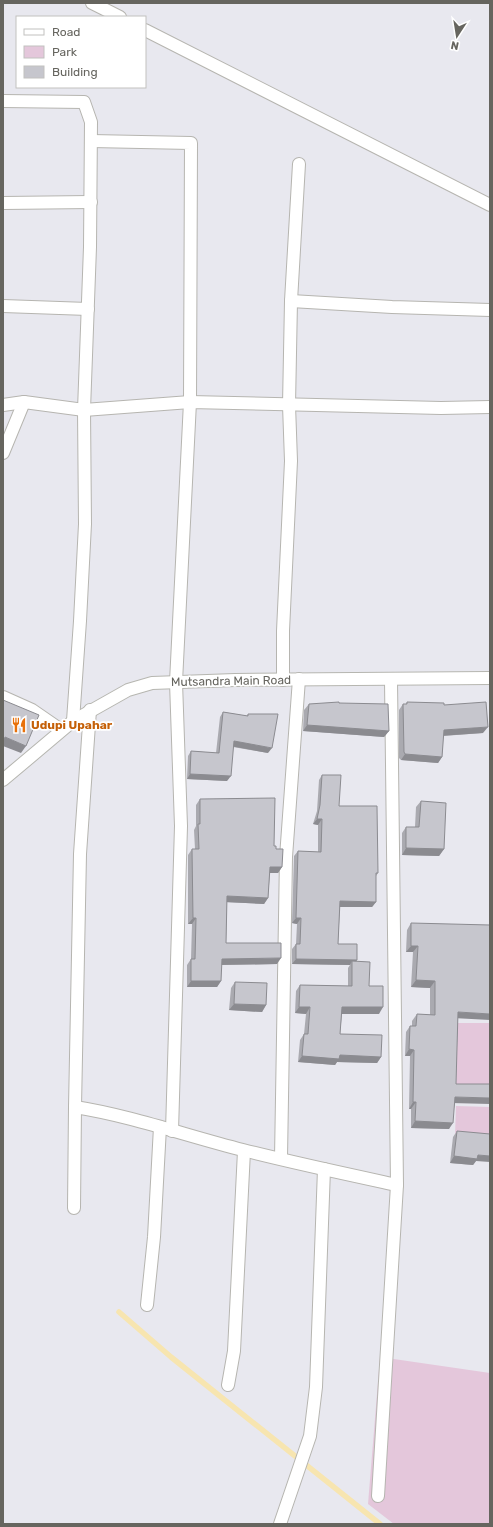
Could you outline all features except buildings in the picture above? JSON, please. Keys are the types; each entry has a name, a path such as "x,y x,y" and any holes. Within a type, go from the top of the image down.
{"street":[{"path":"92,3 118,16"},
{"path":"146,31 490,204"},
{"path":"3,101 84,102 91,122 91,202 84,410 84,524 80,621 73,720"},
{"path":"91,141 191,143 190,402 176,682 181,826 172,1131"},
{"path":"282,680 291,461 289,405 291,301 299,164"},
{"path":"3,203 91,202"},
{"path":"291,301 392,307 490,310"},
{"path":"3,306 88,309"},
{"path":"3,405 24,402 84,410 190,402 289,405 490,407"},
{"path":"3,453 24,402"},
{"name":"Mutsandra Main Road","path":"3,780 73,720 128,690 152,683 299,679 391,680 490,678"},
{"path":"281,1158 286,858 299,679"},
{"path":"378,1496 397,1185 391,680"},
{"path":"3,697 32,710 61,730"},
{"path":"74,1208 74,1107 80,854 90,710"},
{"path":"74,1107 95,1110 244,1151 397,1185"},
{"path":"147,1305 154,1237 160,1127"},
{"path":"228,1385 234,1351 244,1151"},
{"path":"280,1524 310,1429 316,1387 324,1169"}],"green space":[{"path":"454,1023 490,1023 490,1088 452,1087"},
{"path":"456,1106 490,1107 490,1137 455,1136"},
{"path":"380,1357 490,1373 490,1524 394,1524 368,1504"}],"waterway":[{"path":"119,1312 171,1357 380,1524"}],"place":[{"name":"Udupi Upahar","path":"19,725"}]}
